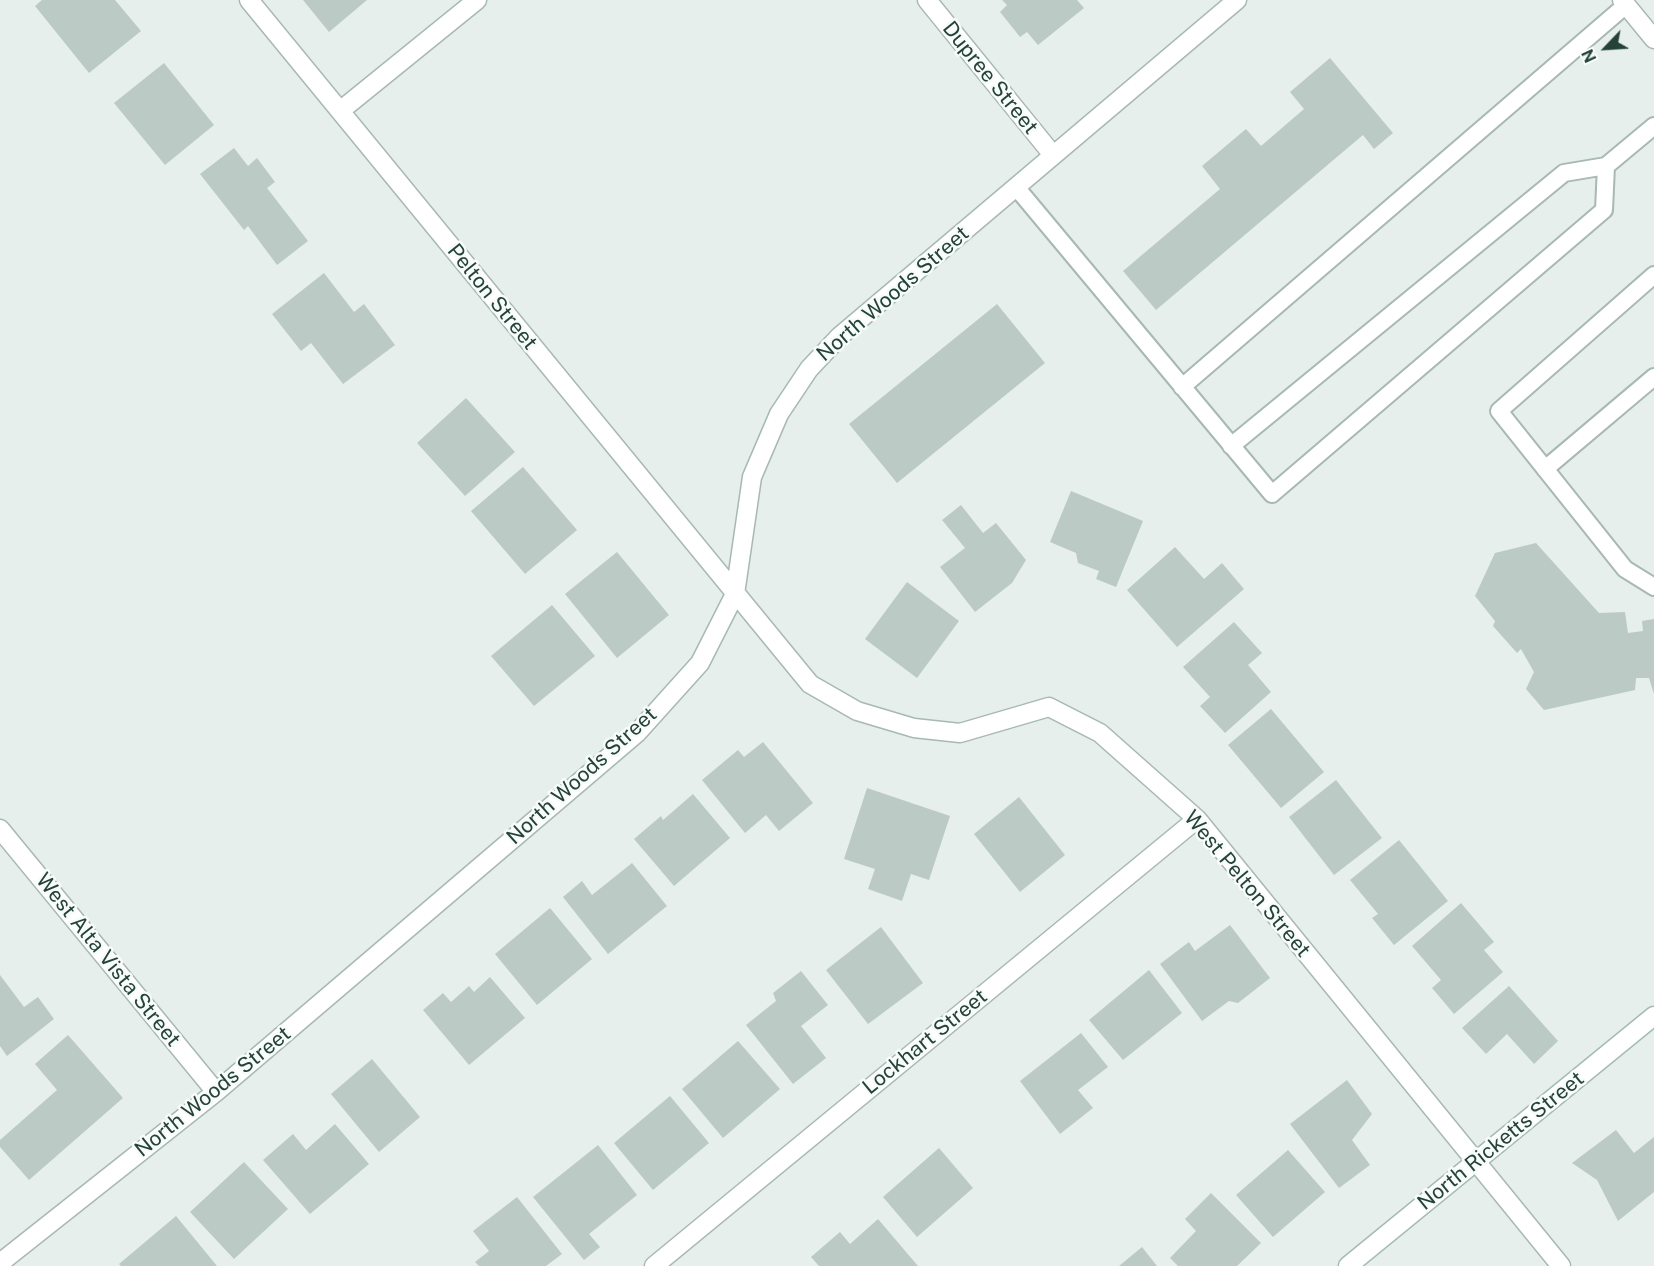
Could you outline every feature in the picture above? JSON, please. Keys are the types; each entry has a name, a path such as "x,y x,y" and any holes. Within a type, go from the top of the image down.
{"street":[{"name":"Pelton Street","path":"249,0 735,594"},
{"path":"340,111 477,0"},
{"name":"Dupree Street","path":"927,0 1053,155"},
{"name":"North Woods Street","path":"0,1263 216,1092 637,733 700,663 735,594 752,477 779,414 809,369 840,336 1237,0"},
{"path":"1624,2 1654,39"},
{"name":"West Pelton Street","path":"735,594 810,684 857,711 914,728 960,733 1049,708 1100,733 1197,819 1561,1266"},
{"name":"Lockhart Street","path":"654,1266 1197,819"},
{"name":"West Alta Vista Street","path":"0,829 216,1092"},
{"name":"North Ricketts Street","path":"1348,1266 1654,1016"}],"lane":[{"path":"1182,387 1624,2"},
{"path":"1231,446 1564,173 1606,166 1654,126"},
{"path":"1016,188 1272,494 1604,210 1606,166"},
{"path":"1654,275 1499,411 1625,569 1654,587"},
{"path":"1545,469 1654,378"}],"building":[{"path":"42,0 115,0 141,31 89,73 35,6"},
{"path":"303,0 367,0 329,32"},
{"path":"1002,0 1077,0 1084,8 1038,45 1027,32 1020,37 1000,12 1007,5"},
{"path":"1330,58 1393,133 1374,149 1363,135 1156,310 1123,271 1220,189 1202,166 1246,129 1261,146 1304,109 1290,92"},
{"path":"164,63 214,125 165,165 114,103"},
{"path":"234,148 248,166 257,158 275,182 267,188 308,241 277,265 248,226 244,230 200,174"},
{"path":"324,273 354,312 364,304 395,345 343,384 311,343 301,351 272,314"},
{"path":"997,304 1045,363 897,483 849,424"},
{"path":"466,398 515,452 465,496 417,443"},
{"path":"523,467 577,530 525,574 471,511"},
{"path":"1071,491 1143,521 1116,587 1096,579 1099,571 1078,563 1076,553 1050,542"},
{"path":"961,505 983,533 996,523 1026,560 1012,583 975,612 940,567 965,548 942,520"},
{"path":"1536,543 1599,613 1625,612 1628,633 1643,631 1642,621 1654,619 1654,694 1649,678 1636,678 1635,690 1544,710 1526,689 1534,672 1521,649 1517,653 1493,626 1495,621 1475,596 1495,553"},
{"path":"1175,547 1204,579 1222,563 1244,589 1177,647 1127,590"},
{"path":"617,552 669,615 617,658 565,594"},
{"path":"907,582 959,621 917,678 865,639"},
{"path":"552,605 595,656 534,706 491,656"},
{"path":"1234,622 1262,653 1248,665 1271,692 1225,733 1200,706 1210,697 1183,667"},
{"path":"1271,709 1324,772 1281,808 1228,745"},
{"path":"763,742 813,803 779,831 766,815 745,833 702,780 738,750 744,757"},
{"path":"1336,780 1382,838 1334,875 1289,817"},
{"path":"867,788 950,816 929,880 911,874 902,901 868,889 875,869 844,859"},
{"path":"693,794 730,838 674,886 634,839 661,816 663,820"},
{"path":"1019,797 1065,855 1020,892 974,834"},
{"path":"1399,840 1448,901 1394,945 1372,918 1378,914 1350,880"},
{"path":"632,863 667,906 608,954 563,897 582,881 592,895"},
{"path":"1461,903 1494,942 1484,950 1503,972 1454,1014 1432,988 1441,980 1412,946"},
{"path":"550,908 592,959 537,1005 495,954"},
{"path":"1230,925 1270,978 1238,1003 1229,1001 1202,1021 1160,964 1189,942 1195,951"},
{"path":"881,927 923,983 868,1024 826,970"},
{"path":"1149,970 1182,1013 1123,1060 1089,1020"},
{"path":"801,971 828,1005 801,1026 826,1058 793,1084 746,1025 776,1001 773,993"},
{"path":"0,975 24,1007 38,997 54,1019 7,1056 0,1046"},
{"path":"490,977 525,1018 469,1065 423,1010 443,993 451,1002 469,986 474,992"},
{"path":"1509,986 1558,1041 1534,1064 1507,1034 1486,1054 1462,1028"},
{"path":"1081,1033 1108,1067 1078,1090 1093,1108 1060,1134 1020,1081"},
{"path":"68,1035 123,1098 29,1180 0,1147 0,1140 57,1090 35,1064"},
{"path":"738,1041 780,1089 723,1138 682,1089"},
{"path":"372,1059 420,1117 379,1152 331,1094"},
{"path":"1347,1080 1372,1114 1352,1140 1370,1165 1339,1188 1290,1124"},
{"path":"670,1096 709,1143 653,1190 614,1143"},
{"path":"335,1124 369,1164 310,1214 263,1160 293,1134 306,1150"},
{"path":"1616,1130 1634,1153 1654,1137 1654,1192 1618,1221 1597,1180 1572,1163"},
{"path":"598,1145 637,1195 589,1234 600,1247 584,1260 533,1197"},
{"path":"939,1148 973,1188 917,1237 883,1197"},
{"path":"1288,1150 1325,1192 1273,1237 1236,1195"},
{"path":"244,1162 288,1209 234,1259 190,1212"},
{"path":"1211,1193 1261,1243 1237,1266 1178,1266 1170,1258 1196,1231 1185,1219"},
{"path":"517,1197 562,1254 546,1266 479,1266 475,1262 489,1251 473,1231"},
{"path":"176,1216 217,1266 121,1266 119,1264"},
{"path":"878,1219 918,1266 819,1266 811,1257 840,1232 850,1244"},
{"path":"1142,1247 1157,1266 1119,1266"}]}
